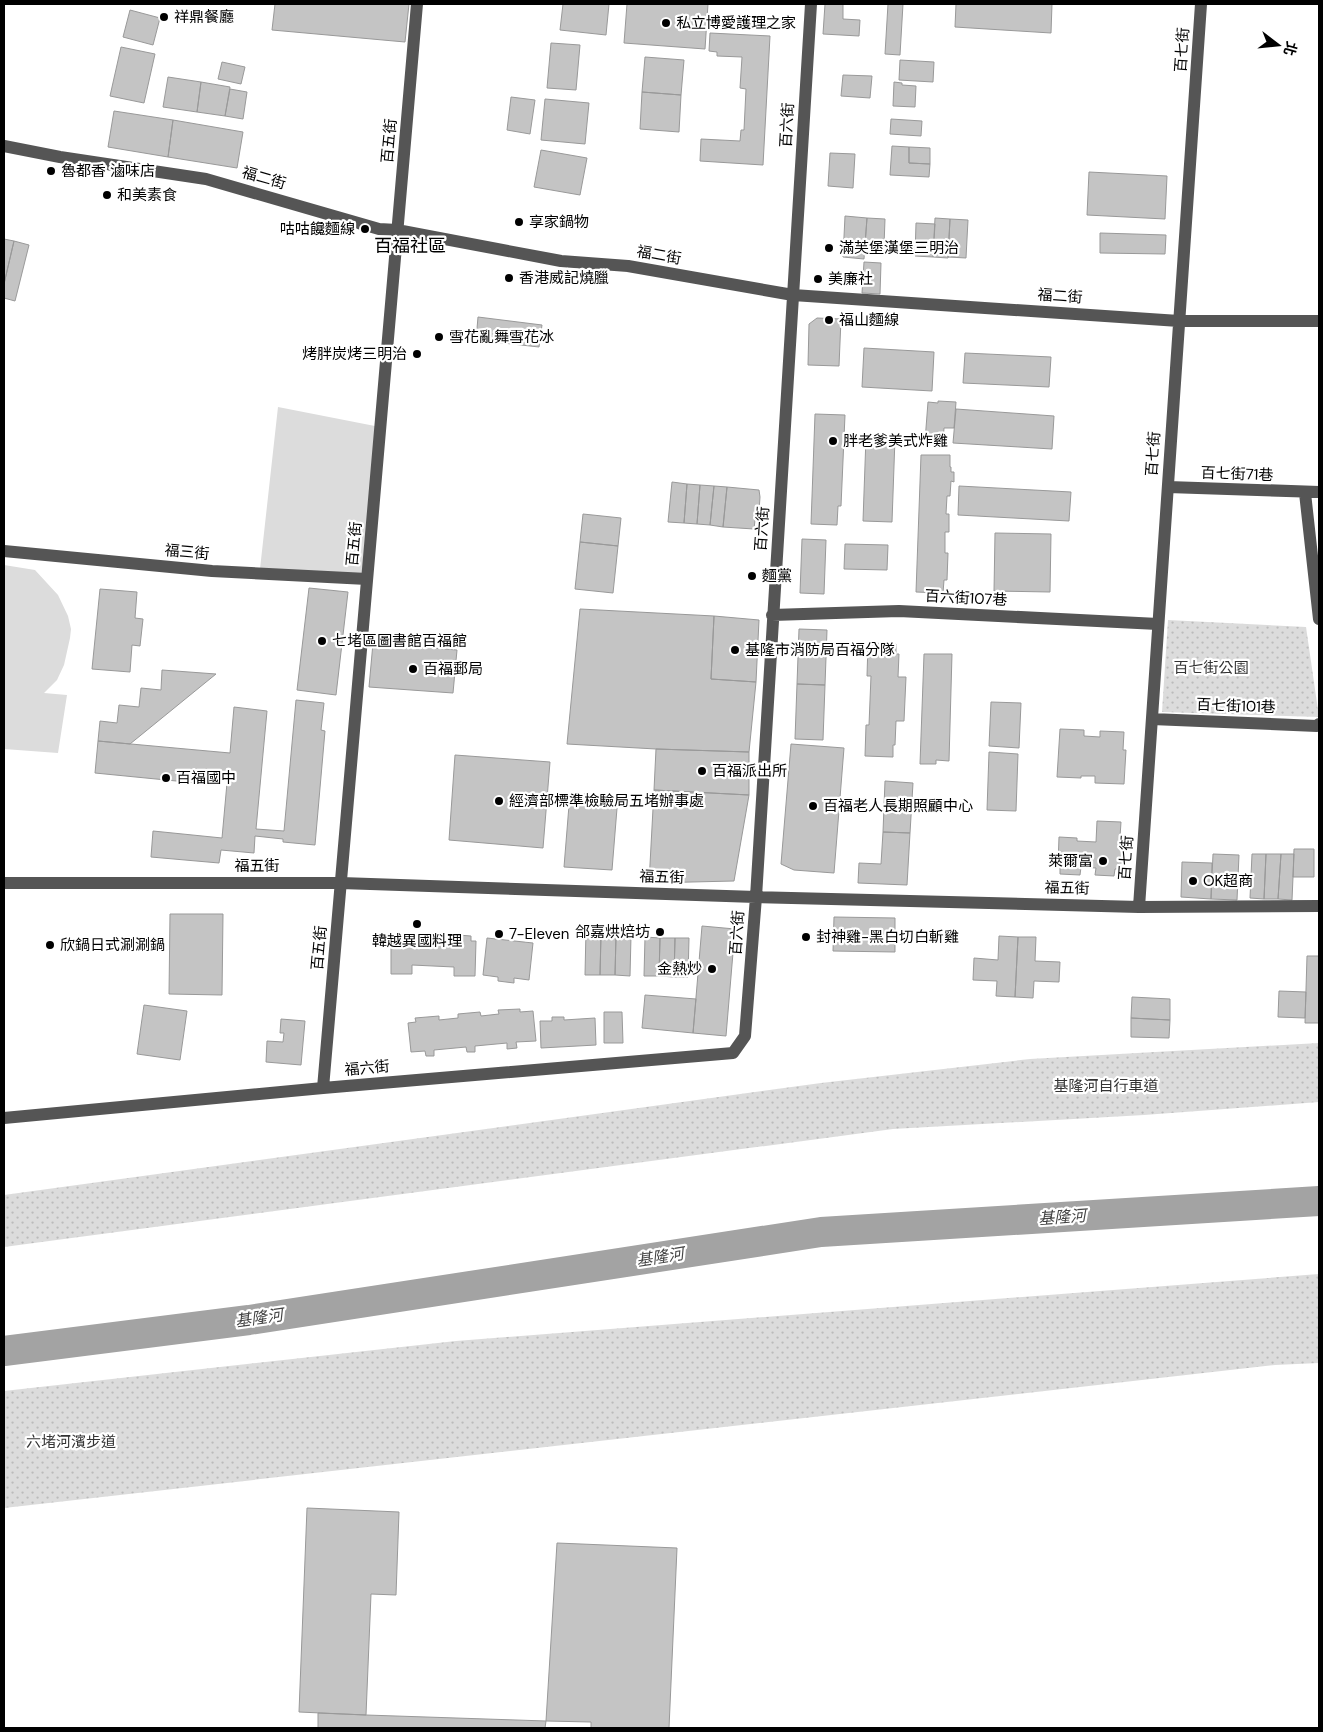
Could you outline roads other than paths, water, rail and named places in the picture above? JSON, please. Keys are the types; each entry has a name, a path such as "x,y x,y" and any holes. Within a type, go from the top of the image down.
{"street":[{"name":"百五街","path":"323,1088 417,4"},
{"name":"百六街","path":"733,1053 745,1036 756,897 811,4"},
{"name":"百七街","path":"1138,906 1201,4"},
{"name":"福二街","path":"4,146 206,179 379,228 561,261 628,266 793,294 1179,321 1319,321"},
{"name":"百七街71巷","path":"1168,487 1319,492"},
{"path":"1305,493 1319,619"},
{"name":"福三街","path":"4,551 212,571 367,579"},
{"name":"百六街107巷","path":"772,615 899,612 1158,624"},
{"name":"百七街101巷","path":"1152,719 1317,726 1319,724"},
{"name":"福五街","path":"4,882 341,883 756,897 1138,906 1319,906"},
{"name":"福六街","path":"4,1118 323,1088 733,1053"}],"waterway":[{"name":"基隆河","path":"4,1351 249,1320 821,1232 1319,1201"}],"place":[{"name":"祥鼎餐廳","path":"164,17"},
{"name":"私立博愛護理之家","path":"666,23"},
{"name":"魯都香 滷味店","path":"51,171"},
{"name":"和美素食","path":"107,195"},
{"name":"享家鍋物","path":"519,222"},
{"name":"咕咕饞麵線","path":"365,229"},
{"name":"滿芙堡漢堡三明治","path":"829,248"},
{"name":"香港威記燒臘","path":"509,278"},
{"name":"美廉社","path":"818,279"},
{"name":"福山麵線","path":"829,320"},
{"name":"雪花亂舞雪花冰","path":"439,337"},
{"name":"烤胖炭烤三明治","path":"417,354"},
{"name":"胖老爹美式炸雞","path":"833,441"},
{"name":"麵黨","path":"752,576"},
{"name":"七堵區圖書館百福館","path":"322,641"},
{"name":"基隆市消防局百福分隊","path":"735,650"},
{"name":"百福郵局","path":"413,669"},
{"name":"百福派出所","path":"702,771"},
{"name":"百福國中","path":"166,778"},
{"name":"經濟部標準檢驗局五堵辦事處","path":"499,801"},
{"name":"百福老人長期照顧中心","path":"813,806"},
{"name":"萊爾富","path":"1103,861"},
{"name":"OK超商","path":"1193,881"},
{"name":"韓越異國料理","path":"417,924"},
{"name":"郃嘉烘焙坊","path":"660,932"},
{"name":"7-Eleven","path":"499,934"},
{"name":"封神雞-黑白切白斬雞","path":"806,937"},
{"name":"欣鍋日式涮涮鍋","path":"50,945"},
{"name":"金熱炒","path":"712,969"}],"district":[{"name":"百福社區","path":"410,246"}],"park label":[{"name":"百七街公園","path":"1211,668"},
{"name":"基隆河自行車道","path":"1106,1086"},
{"name":"六堵河濱步道","path":"71,1442"}]}
